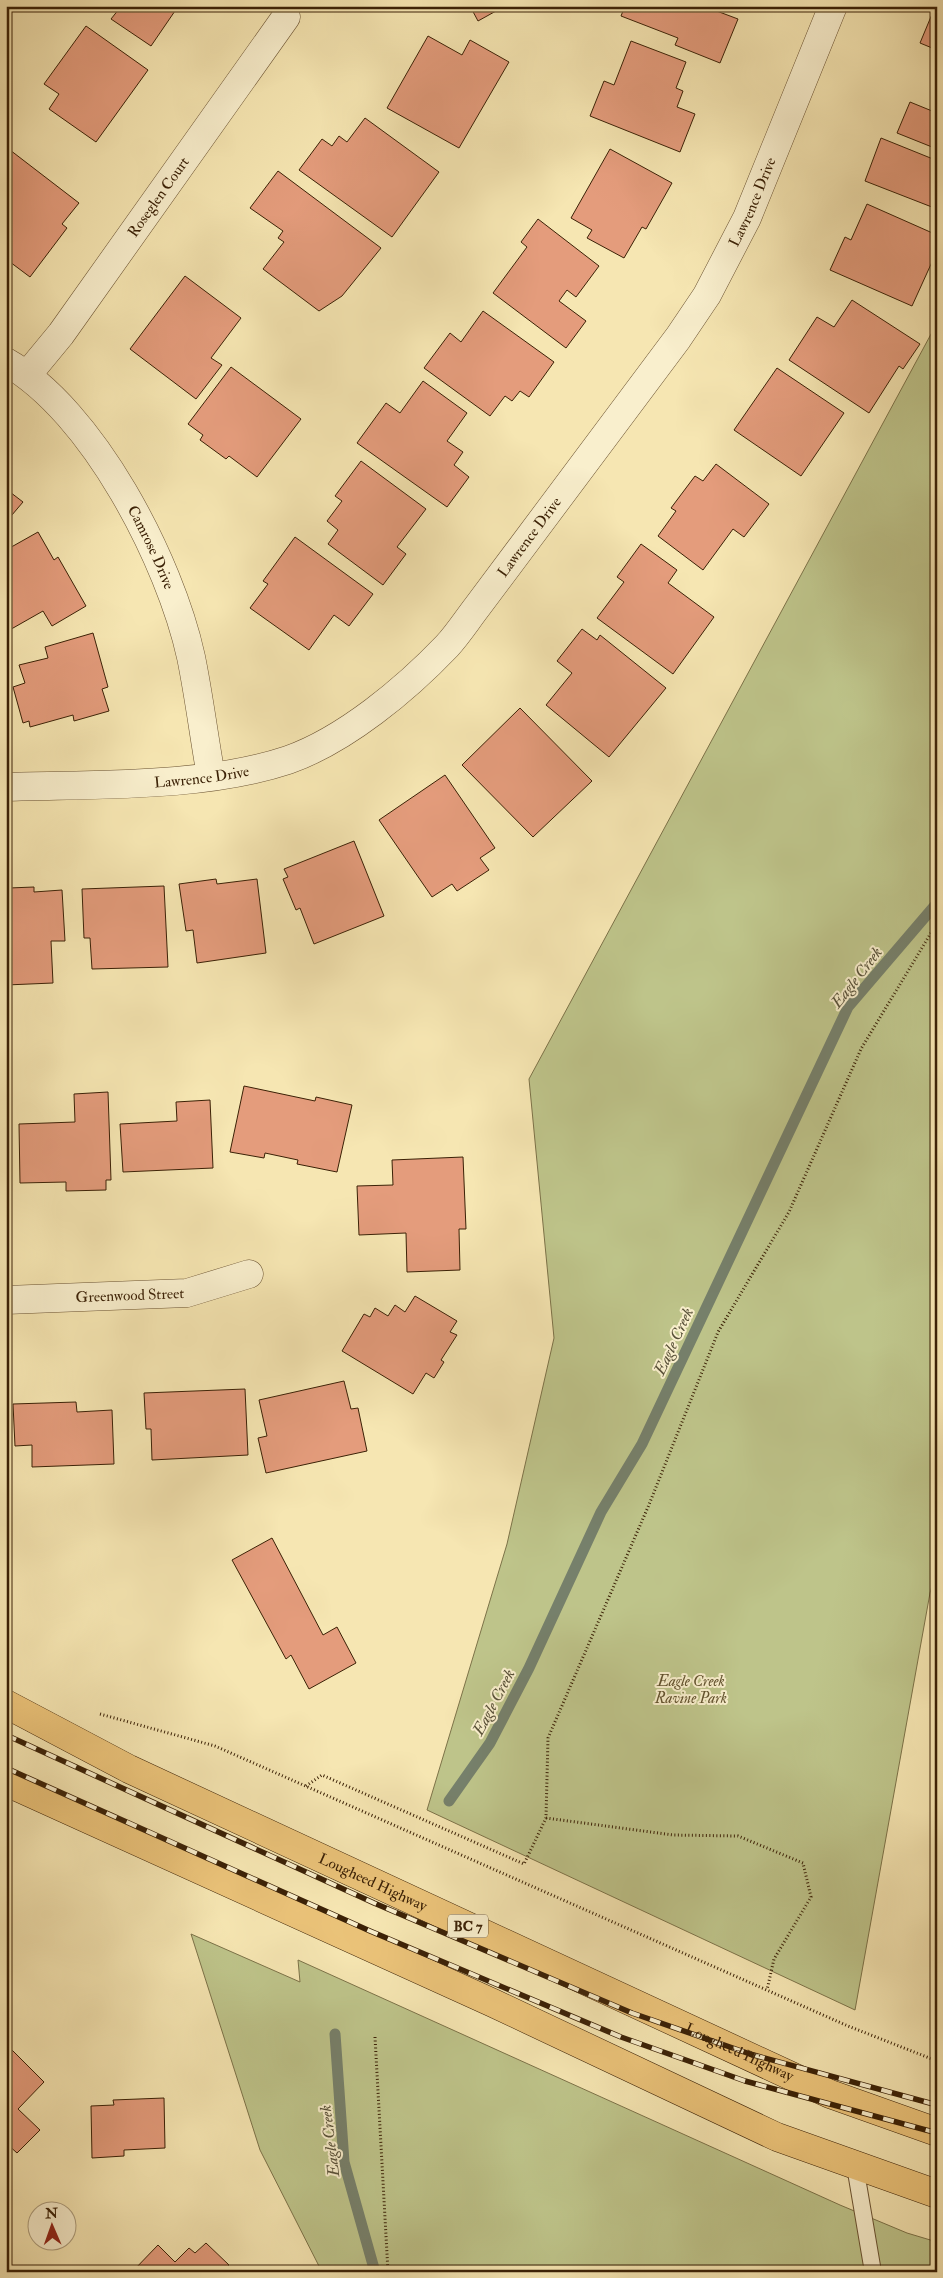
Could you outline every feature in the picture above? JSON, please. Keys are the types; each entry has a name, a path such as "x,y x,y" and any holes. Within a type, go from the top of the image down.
{"main road":[{"name":"Lougheed Highway","path":"6,1704 129,1769 812,2086 937,2132"},
{"path":"6,1782 493,2003 777,2137 937,2194"}],"street":[{"name":"Lawrence Drive","path":"6,787 180,780 211,776 288,760 321,744 368,714 410,681 448,645 678,338 706,295 747,218 833,6"},
{"name":"Roseglen Court","path":"17,368 61,334 286,17"},
{"name":"Camrose Drive","path":"17,368 61,408 108,467 150,542 169,587 191,656 211,776"},
{"name":"Greenwood Street","path":"6,1300 187,1293 249,1274"}],"lane":[{"path":"855,2166 873,2272"}],"path":[{"path":"306,1786 322,1775 524,1864 546,1818 548,1738 648,1507 718,1332 789,1212 861,1049 937,923"},
{"path":"92,1712 215,1746 848,2026 937,2060"},
{"path":"546,1818 673,1835 738,1836 803,1863 811,1897 774,1960 766,1990"},
{"path":"375,2037 388,2272"}],"green space":[{"name":"Eagle Creek Ravine Park","path":"937,323 937,1568 930,1593 855,2010 427,1810 507,1544 554,1338 529,1079"},
{"path":"191,1934 300,1982 298,1960 840,2205 907,2233 937,2242 937,2272 322,2272 260,2150"}],"building":[{"path":"116,6 174,6 177,8 151,46 111,19 119,9"},
{"path":"470,6 505,6 478,21"},
{"path":"625,6 715,6 714,10 738,19 720,63 675,45 678,38 621,16"},
{"path":"935,7 937,8 937,50 920,43"},
{"path":"86,26 148,70 96,142 49,109 59,94 44,84"},
{"path":"428,36 462,55 470,40 509,62 459,148 387,108"},
{"path":"631,41 686,62 676,88 683,91 677,107 695,114 680,152 590,116 604,81 614,85"},
{"path":"910,102 937,113 937,149 897,133"},
{"path":"365,118 439,172 392,237 299,170 322,139 332,146 339,136 347,142"},
{"path":"881,138 933,159 937,151 937,209 865,181"},
{"path":"610,149 672,183 646,229 642,227 624,258 587,238 592,230 571,218"},
{"path":"10,150 79,203 62,224 67,228 30,277 6,259 6,155"},
{"path":"278,171 381,248 342,296 319,311 263,269 284,242 278,238 283,231 250,208"},
{"path":"867,204 937,235 937,251 912,306 830,270 845,237 851,240"},
{"path":"538,219 599,266 576,297 567,290 559,301 586,321 566,348 493,293 527,247 521,242"},
{"path":"185,276 241,318 211,358 222,365 196,399 130,349"},
{"path":"852,300 920,344 903,369 899,366 869,413 789,360 817,317 834,327"},
{"path":"483,311 554,362 529,397 520,391 512,401 505,396 490,416 424,368 450,333 461,342"},
{"path":"231,367 301,419 257,477 229,456 226,459 200,440 203,435 188,424"},
{"path":"777,368 844,413 801,476 734,430"},
{"path":"423,381 467,413 447,441 463,452 454,465 469,477 447,507 357,443 386,403 400,413"},
{"path":"361,461 426,509 397,547 406,554 383,585 328,544 338,530 327,521 342,501 335,496"},
{"path":"716,464 769,504 744,537 733,529 703,570 658,536 676,511 671,508 695,476 703,481"},
{"path":"6,489 23,502 6,522"},
{"path":"38,532 54,560 58,557 86,606 52,626 43,611 6,632 6,550"},
{"path":"295,537 373,594 349,626 334,615 309,650 250,608 268,584 263,581"},
{"path":"641,544 677,570 668,583 714,617 673,674 597,618 624,582 617,577"},
{"path":"582,629 597,640 600,635 666,688 609,757 546,705 572,673 557,661"},
{"path":"93,633 108,687 102,689 109,711 74,721 73,715 30,727 29,721 23,723 13,687 25,683 19,665 48,658 45,647"},
{"path":"520,708 592,781 533,837 462,765"},
{"path":"445,775 495,848 480,858 489,870 457,891 452,884 432,897 379,820"},
{"path":"354,841 384,916 314,944 300,908 296,910 283,879 288,877 284,869"},
{"path":"216,879 217,884 257,879 266,953 197,963 193,930 186,931 179,884"},
{"path":"164,886 168,967 92,969 90,938 84,938 82,889"},
{"path":"34,887 34,892 62,890 65,941 51,941 53,983 6,985 6,893 9,893 9,888"},
{"path":"244,1086 315,1101 316,1097 352,1105 337,1172 297,1164 298,1160 265,1153 264,1158 230,1152"},
{"path":"108,1092 111,1180 106,1180 106,1190 66,1191 66,1182 20,1183 19,1124 75,1122 74,1094"},
{"path":"210,1100 213,1168 123,1172 120,1124 177,1121 176,1102"},
{"path":"463,1157 466,1229 459,1229 460,1270 407,1272 406,1233 359,1235 357,1186 393,1185 392,1160"},
{"path":"415,1296 457,1321 450,1332 457,1335 441,1360 444,1362 434,1378 426,1373 413,1394 342,1351 364,1314 370,1317 375,1308 388,1316 395,1305 405,1312"},
{"path":"344,1381 351,1409 358,1408 367,1451 266,1473 258,1438 267,1436 259,1400"},
{"path":"245,1389 248,1455 152,1460 151,1429 146,1429 144,1393"},
{"path":"76,1402 77,1412 112,1410 114,1464 32,1467 32,1445 15,1446 13,1404"},
{"path":"272,1538 323,1635 337,1627 356,1663 309,1689 291,1655 286,1659 232,1560"},
{"path":"6,2044 44,2082 18,2109 40,2130 17,2153 6,2143"},
{"path":"164,2098 165,2148 124,2150 124,2156 92,2158 91,2106 114,2105 113,2100"},
{"path":"206,2243 229,2265 222,2272 132,2272 158,2245 175,2262 189,2248 195,2253"}],"waterway":[{"name":"Eagle Creek","path":"449,1801 490,1743 529,1668 601,1512 642,1444 848,1007 937,903"},
{"name":"Eagle Creek","path":"335,2034 344,2162 375,2272"}],"railway":[{"path":"6,1735 374,1903 632,2013 750,2054 937,2105"},
{"path":"6,1768 370,1931 621,2037 745,2081 937,2133"}]}
